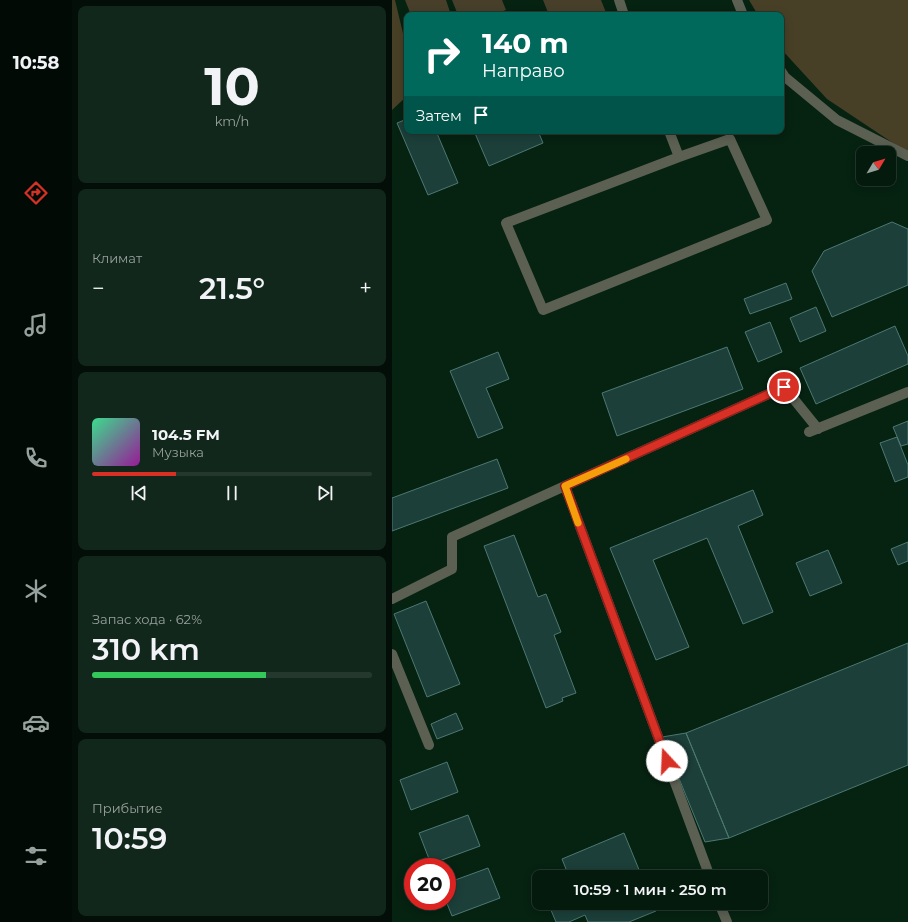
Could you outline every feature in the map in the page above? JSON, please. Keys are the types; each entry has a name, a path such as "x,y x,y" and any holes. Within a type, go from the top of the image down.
{"lane":[{"path":"619,0 623,12"},
{"path":"737,0 742,12"},
{"path":"784,76 837,120 908,156"},
{"path":"670,134 679,157"},
{"path":"730,139 767,220 543,310 506,223 679,157 730,139"},
{"path":"392,599 452,569 452,538 784,387 813,431 908,392"},
{"path":"565,486 707,870"},
{"path":"392,654 429,746"},
{"path":"722,910 726,922"}],"shaded area":[{"path":"392,0 395,0 404,38 404,99 392,110"},
{"path":"405,0 446,0 450,12 410,12"},
{"path":"452,0 502,0 506,10 500,12 457,12"},
{"path":"543,0 601,0 606,12 548,12"},
{"path":"749,0 908,0 908,153 827,99 784,52 784,12 756,12"}],"building":[{"path":"404,120 404,134 437,134 458,183 428,195 397,123"},
{"path":"475,134 539,134 543,143 489,166"},
{"path":"892,222 908,229 908,285 832,317 812,271 824,251"},
{"path":"786,283 792,299 750,314 744,299"},
{"path":"816,307 826,331 800,342 790,318"},
{"path":"770,322 782,352 758,362 745,332"},
{"path":"895,326 908,356 908,364 816,404 800,368"},
{"path":"727,347 743,389 617,436 602,393"},
{"path":"498,352 509,379 486,388 503,428 478,438 450,371"},
{"path":"908,421 908,444 901,446 893,427"},
{"path":"897,437 908,465 908,477 895,482 880,443"},
{"path":"497,459 508,488 392,531 392,498"},
{"path":"753,490 763,515 738,526 773,612 743,624 707,538 653,560 689,647 656,660 610,548"},
{"path":"514,535 538,597 546,594 561,632 554,635 576,693 562,698 563,701 546,708 484,546"},
{"path":"908,542 908,561 898,565 891,549"},
{"path":"828,550 842,583 810,596 796,563"},
{"path":"426,601 460,684 427,697 394,614"},
{"path":"908,643 908,765 729,838 686,733"},
{"path":"456,713 463,729 437,739 431,724"},
{"path":"686,733 729,838 705,842 662,737"},
{"path":"447,762 458,792 411,810 400,780"},
{"path":"468,815 480,846 447,858 429,858 419,833"},
{"path":"624,833 639,870 566,870 562,859"},
{"path":"488,868 500,898 452,916 450,910 456,910 456,880"},
{"path":"551,910 656,911 629,922 588,922 585,915 569,922 556,922"}],"slow traffic":[{"path":"578,523 565,486 626,459"}],"route":[{"path":"667,761 565,486 784,387"}]}
